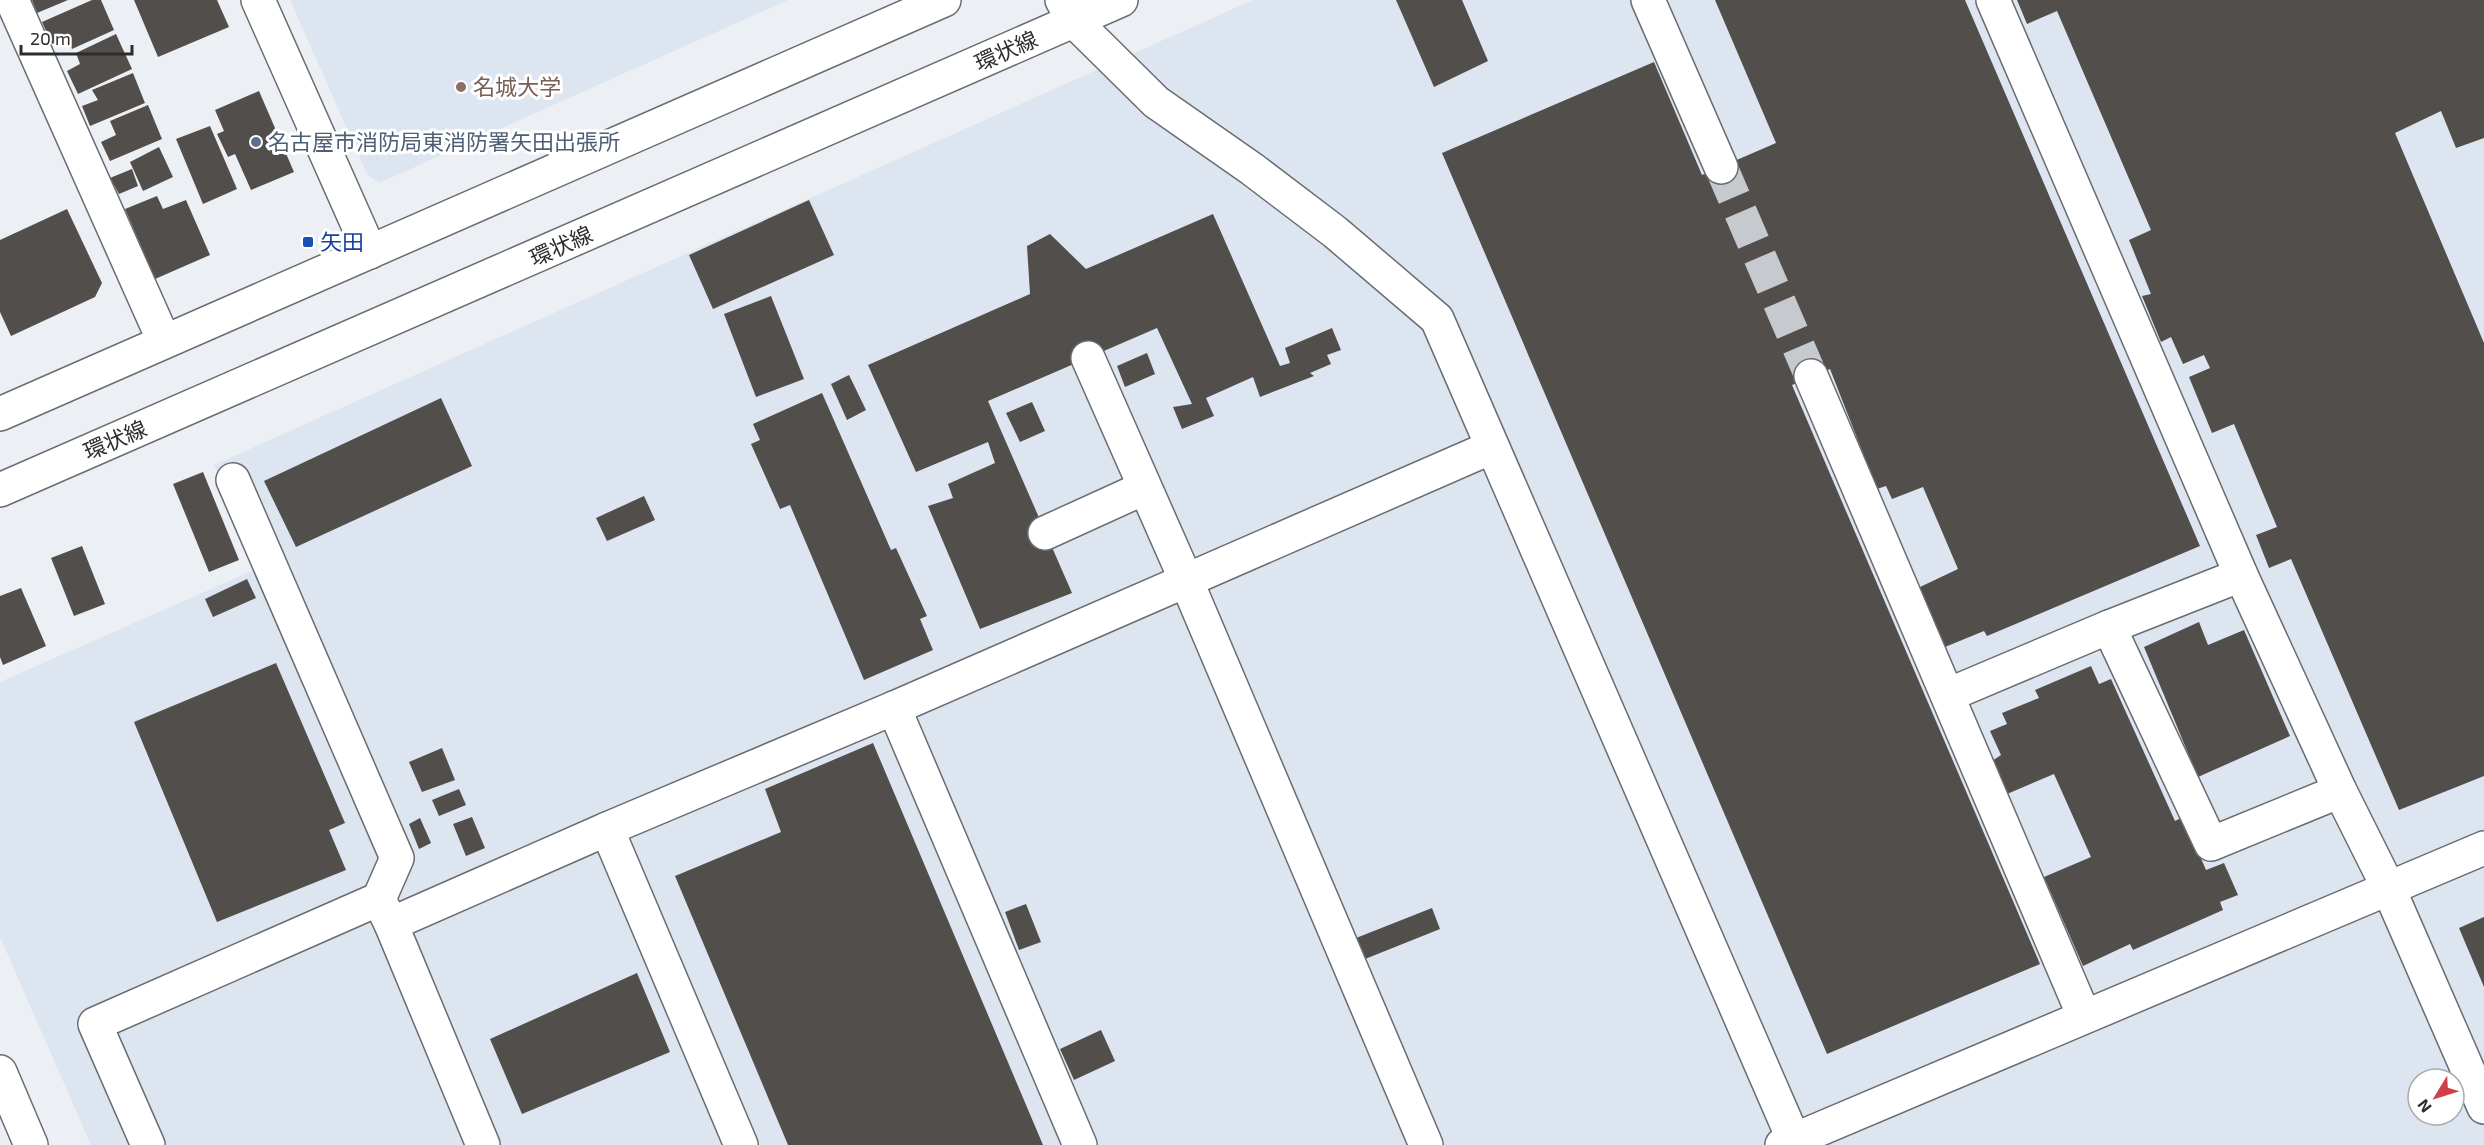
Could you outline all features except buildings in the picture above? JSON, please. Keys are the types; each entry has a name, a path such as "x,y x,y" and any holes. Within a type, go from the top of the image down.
{"main road":[{"path":"12,0 164,341"},
{"path":"258,0 370,252"},
{"path":"0,414 944,0"},
{"name":"環状線","path":"0,490 1068,11 1121,0"},
{"path":"1648,0 1721,167"},
{"path":"1993,0 2241,575 2340,791 2388,887 2484,1107"},
{"path":"1068,11 1156,102 1252,169 1335,232 1437,319 1791,1143 2084,1016 2484,848"},
{"path":"1088,358 1186,580 1426,1145"},
{"path":"1811,376 2084,1016"},
{"path":"148,1145 95,1024 606,829 894,708 1492,447"},
{"path":"233,480 397,858 385,912 483,1145"},
{"path":"1045,533 1144,488"},
{"path":"1948,695 2109,627 2241,575"},
{"path":"2109,627 2211,844 2340,791"},
{"path":"894,708 1080,1145"},
{"path":"606,829 741,1145"},
{"path":"0,1072 31,1145"}],"shaded area":[{"name":"名城大学","path":"290,0 788,0 379,183 367,174"},
{"path":"1253,0 2484,0 2484,1145 91,1145 0,937 0,682 259,568 214,465"}],"tunnel":[{"path":"1721,167 1811,376"}],"place":[{"name":"名城大学","path":"461,87"},
{"name":"名古屋市消防局東消防署矢田出張所","path":"256,142"},
{"name":"矢田","path":"308,242"}]}
